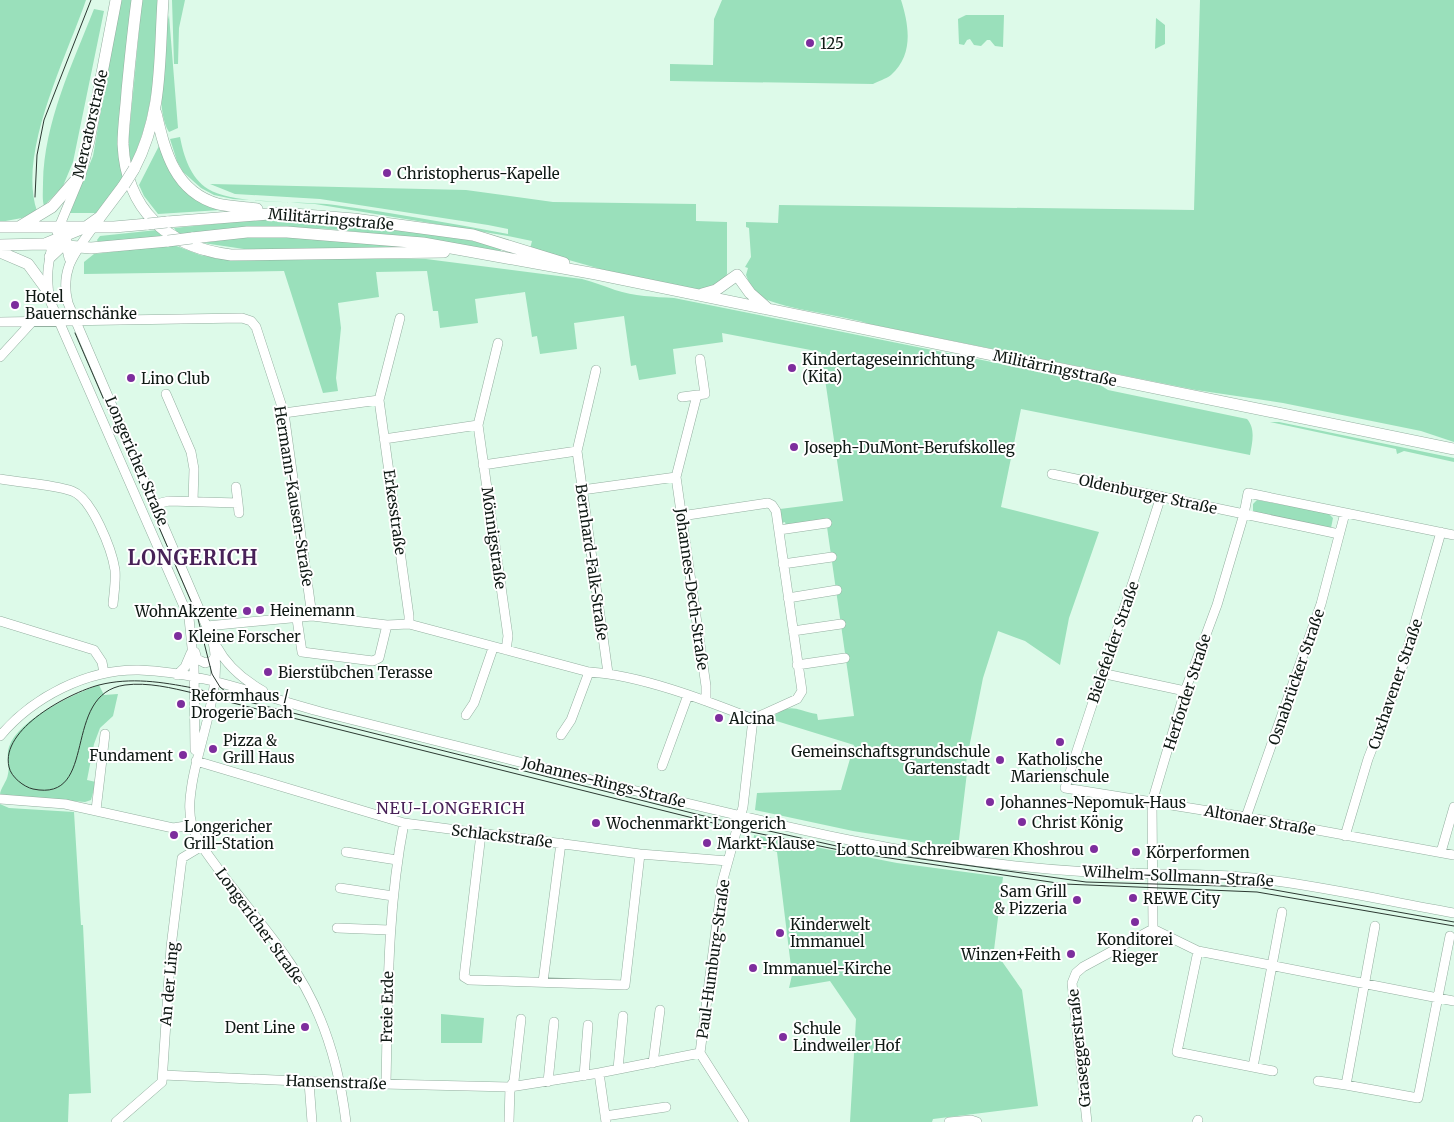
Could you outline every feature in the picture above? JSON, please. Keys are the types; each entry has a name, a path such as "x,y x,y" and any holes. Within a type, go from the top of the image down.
{"main road":[{"name":"Mercatorstraße","path":"80,175 89,141 116,0"},
{"path":"137,0 123,143 130,184 137,200 152,221 168,233 200,249 231,254 423,254 464,251"},
{"path":"50,258 59,239 94,226 124,185 147,143 156,113 163,0"},
{"path":"156,113 173,168 191,191 220,204 281,213"},
{"path":"19,227 52,207 80,175"},
{"name":"Militärringstraße","path":"0,245 59,239 94,226 148,224 281,213 473,235 596,274"},
{"name":"Militärringstraße","path":"0,227 19,227 91,248 247,232 311,232 404,241 596,274 1454,449"},
{"path":"59,239 70,258"},
{"path":"509,260 512,246"},
{"path":"0,252 28,264 47,290"},
{"path":"699,295 716,290 737,275 750,293 768,310"}],"street":[{"name":"Mercatorstraße","path":"59,239 80,175"},
{"name":"Longericher Straße","path":"50,258 47,290 58,320 190,618 196,761"},
{"name":"Longericher Straße","path":"70,258 65,292 207,626 216,655 214,683 196,761 190,801 192,825 202,846 294,969 328,1036 341,1083 346,1122"},
{"name":"Hermann-Kausen-Straße","path":"76,320 242,318 251,321 256,327 284,413 312,616"},
{"name":"Erkesstraße","path":"400,318 379,400 409,624"},
{"path":"3,322 76,320"},
{"path":"3,322 14,329 14,343"},
{"path":"0,357 32,322"},
{"name":"Mönnigstraße","path":"498,343 478,426 508,636 506,650"},
{"name":"Johannes-Dech-Straße","path":"700,359 705,394 697,395 676,477 706,686 706,701"},
{"name":"Bernhard-Falk-Straße","path":"596,370 576,451 608,673"},
{"path":"166,394 191,452 194,469 193,501"},
{"path":"682,397 697,395"},
{"path":"284,413 379,400"},
{"path":"384,439 478,426"},
{"path":"483,465 576,451"},
{"name":"Oldenburger Straße","path":"1052,474 1339,534"},
{"path":"582,490 676,477"},
{"path":"0,479 74,491 86,504 100,526 115,570 113,604"},
{"path":"236,486 239,513"},
{"path":"1244,514 1248,493 1454,535"},
{"name":"Bielefelder Straße","path":"1065,788 1101,673 1131,591 1161,496"},
{"path":"156,504 169,500 238,503"},
{"path":"207,626 297,619 312,616 387,625 409,624 493,648 589,672 608,673 688,695 753,719 800,696 802,691 776,511 768,504 681,516"},
{"name":"Herforder Straße","path":"1153,929 1152,802 1185,691 1217,605 1244,514"},
{"path":"1339,534 1345,514"},
{"path":"778,530 827,523"},
{"name":"Cuxhavener Straße","path":"1345,836 1368,759 1398,682 1441,532"},
{"name":"Osnabrücker Straße","path":"1246,817 1321,604 1339,534"},
{"path":"783,564 832,557"},
{"path":"788,598 837,590"},
{"path":"297,619 300,649 305,653 373,661 379,658 387,625"},
{"path":"0,621 94,650 102,662 104,673"},
{"path":"793,631 841,624"},
{"path":"212,639 220,654 234,670 249,683 276,698"},
{"path":"192,645 200,662 209,663 216,655"},
{"path":"177,674 186,667 192,645"},
{"path":"466,715 474,703 493,648"},
{"path":"797,665 845,658"},
{"name":"Johannes-Rings-Straße","path":"0,736 26,711 55,692 104,673 138,670 177,674 276,698 325,713 741,814 895,848 1020,864"},
{"path":"561,735 571,720 589,672"},
{"path":"1101,673 1185,691"},
{"path":"662,766 688,695"},
{"name":"Paul-Humburg-Straße","path":"744,1122 700,1053 719,904 741,814 753,719"},
{"path":"96,810 105,734"},
{"name":"Schlackstraße","path":"196,761 404,823 640,854 728,861"},
{"name":"Altonaer Straße","path":"1065,788 1246,817 1441,852 1454,856"},
{"path":"0,799 64,804 173,828 192,825"},
{"path":"1441,852 1454,807"},
{"name":"Freie Erde","path":"386,1084 389,930 397,860 404,823"},
{"path":"481,834 464,977 469,980 625,985 640,854"},
{"path":"543,982 561,843"},
{"name":"An der Ling","path":"163,1075 172,947 182,858 202,846"},
{"path":"346,852 397,860"},
{"name":"Wilhelm-Sollmann-Straße","path":"1020,864 1085,871 1269,880 1454,913"},
{"path":"340,888 393,896"},
{"path":"1254,1067 1282,912"},
{"path":"1346,1085 1374,926"},
{"path":"337,928 389,930"},
{"path":"1153,929 1198,951 1454,1001"},
{"name":"Graseggerstraße","path":"1086,1122 1072,983 1076,973 1083,967 1153,929"},
{"path":"1318,1081 1418,1098 1450,936"},
{"path":"1198,951 1177,1052 1273,1071"},
{"path":"654,1063 660,1010"},
{"path":"618,1069 623,1016"},
{"path":"509,1122 510,1087 514,1081 521,1019"},
{"path":"548,1082 554,1022"},
{"path":"584,1076 588,1025"},
{"name":"Hansenstraße","path":"163,1075 309,1082 510,1087 584,1076 700,1053"},
{"path":"599,1073 606,1119 666,1107"},
{"path":"116,1122 123,1118 162,1082 163,1075"},
{"path":"309,1082 312,1122"},
{"path":"949,1122 971,1120 977,1122"}],"green space":[{"path":"0,0 86,0 57,76 39,134 34,161 33,188 37,211 22,218 0,222"},
{"path":"120,0 133,0 123,177 98,213 70,213 93,156"},
{"path":"142,0 159,0 150,103 139,143 131,163 128,145"},
{"path":"172,0 185,0 179,28 178,64 174,64"},
{"name":"125","path":"722,0 901,0 906,19 908,39 906,49 898,67 891,75 873,84 670,81 670,64 713,65 714,19"},
{"path":"1200,0 1454,0 1454,442 1421,431 1283,403 1196,390 790,307 762,298 752,288 746,275 748,268 745,267 751,257 749,228 746,227 746,222 778,223 779,205 1194,210"},
{"path":"94,9 104,11 73,162 63,186 44,206 43,183 48,138 68,73"},
{"path":"169,15 178,128 169,132 164,121 162,108 161,75 164,41"},
{"path":"966,15 1004,15 1003,47 995,46 990,40 987,40 981,46 974,45 970,39 964,45 959,44 958,19"},
{"path":"1156,18 1165,25 1165,44 1155,49"},
{"path":"180,137 192,173 202,184 220,194 251,200 233,199 214,195 201,188 183,172 177,161 170,139"},
{"path":"161,142 177,181 236,209 158,214 144,196 139,185"},
{"path":"210,184 466,190 553,202 696,204 696,221 727,222 727,274 722,285 702,290 604,270 530,249 532,241 315,204 283,202 335,205 422,218 508,234 508,229 488,225 320,199 235,194"},
{"path":"264,219 353,224 413,230 472,241 500,248 501,251 329,229 287,227 179,235 174,228"},
{"path":"157,230 162,237 98,242 97,240 100,236"},
{"path":"309,237 423,249 244,249 203,243 238,238"},
{"path":"174,245 200,255 219,259 426,259 582,279 629,294 674,298 1097,383 1108,390 1247,419 1252,427 1250,455 1021,409 1001,507 1099,532 1069,618 1060,665 1025,641 998,631 983,678 966,763 968,764 958,848 853,831 755,810 757,793 841,790 854,745 770,719 788,708 817,714 818,720 854,716 826,520 786,526 785,522 782,523 780,509 843,501 821,352 722,333 723,342 673,349 676,374 639,380 636,365 631,366 624,316 574,323 577,349 540,354 537,336 532,337 525,292 475,299 478,323 440,328 438,311 433,311 427,271 376,272 379,297 338,303 341,328 336,378 338,391 323,393 284,271 84,274 84,262 94,254"},
{"path":"1270,422 1279,422 1454,458 1454,462 1404,451 1397,454 1396,449"},
{"path":"1257,500 1328,513 1333,518 1331,528 1253,512 1253,504"},
{"path":"99,685 104,695 118,694 113,716 100,728 94,744 87,780 96,782 91,800 85,802 0,795 7,777 9,747 14,737 23,727 35,717 62,701"},
{"path":"0,804 9,808 74,812 81,925 83,925 91,1093 69,1094 68,1122 0,1122"},
{"path":"754,835 897,863 1003,877 994,950 1022,990 1038,1106 933,1119 932,1122 850,1122 856,1019 830,981 789,988 792,975 777,852 753,844"},
{"path":"441,1014 484,1018 482,1043 441,1043"}],"tram line":[{"path":"35,197 37,155 44,120 91,0"},
{"path":"75,333 197,615 212,674 220,687 231,696"},
{"path":"1454,922 1258,887 1086,882 850,849 724,821 193,688 158,682 123,681 99,685 71,696 55,704 26,726 15,739 9,753 10,771 18,781 33,789 54,789 66,780 74,765 85,726 93,707 105,693 125,685 134,684 168,687 737,829 849,852 1064,884 1257,892 1454,926"}],"place":[{"name":"125","path":"810,43"},
{"name":"Christopherus-Kapelle","path":"387,173"},
{"name":"Hotel Bauernschänke","path":"15,305"},
{"name":"Kindertageseinrichtung (Kita)","path":"792,368"},
{"name":"Lino Club","path":"131,378"},
{"name":"Joseph-DuMont-Berufskolleg","path":"794,447"},
{"name":"Heinemann","path":"260,610"},
{"name":"WohnAkzente","path":"247,611"},
{"name":"Kleine Forscher","path":"178,636"},
{"name":"Bierstübchen Terasse","path":"268,672"},
{"name":"Reformhaus / Drogerie Bach","path":"181,704"},
{"name":"Alcina","path":"719,718"},
{"name":"Katholische Marienschule","path":"1060,742"},
{"name":"Pizza & Grill Haus","path":"213,749"},
{"name":"Fundament","path":"183,755"},
{"name":"Gemeinschaftsgrundschule Gartenstadt","path":"1000,760"},
{"name":"Johannes-Nepomuk-Haus","path":"990,802"},
{"name":"Christ König","path":"1022,822"},
{"name":"Wochenmarkt Longerich","path":"596,823"},
{"name":"Longericher Grill-Station","path":"174,835"},
{"name":"Markt-Klause","path":"707,843"},
{"name":"Lotto und Schreibwaren Khoshrou","path":"1094,849"},
{"name":"Körperformen","path":"1136,852"},
{"name":"REWE City","path":"1133,898"},
{"name":"Sam Grill & Pizzeria","path":"1077,900"},
{"name":"Konditorei Rieger","path":"1135,922"},
{"name":"Kinderwelt Immanuel","path":"780,933"},
{"name":"Winzen+Feith","path":"1071,954"},
{"name":"Immanuel-Kirche","path":"753,968"},
{"name":"Dent Line","path":"305,1027"},
{"name":"Schule Lindweiler Hof","path":"783,1037"}],"district":[{"name":"LONGERICH","path":"193,557"},
{"name":"NEU-LONGERICH","path":"451,808"}]}
